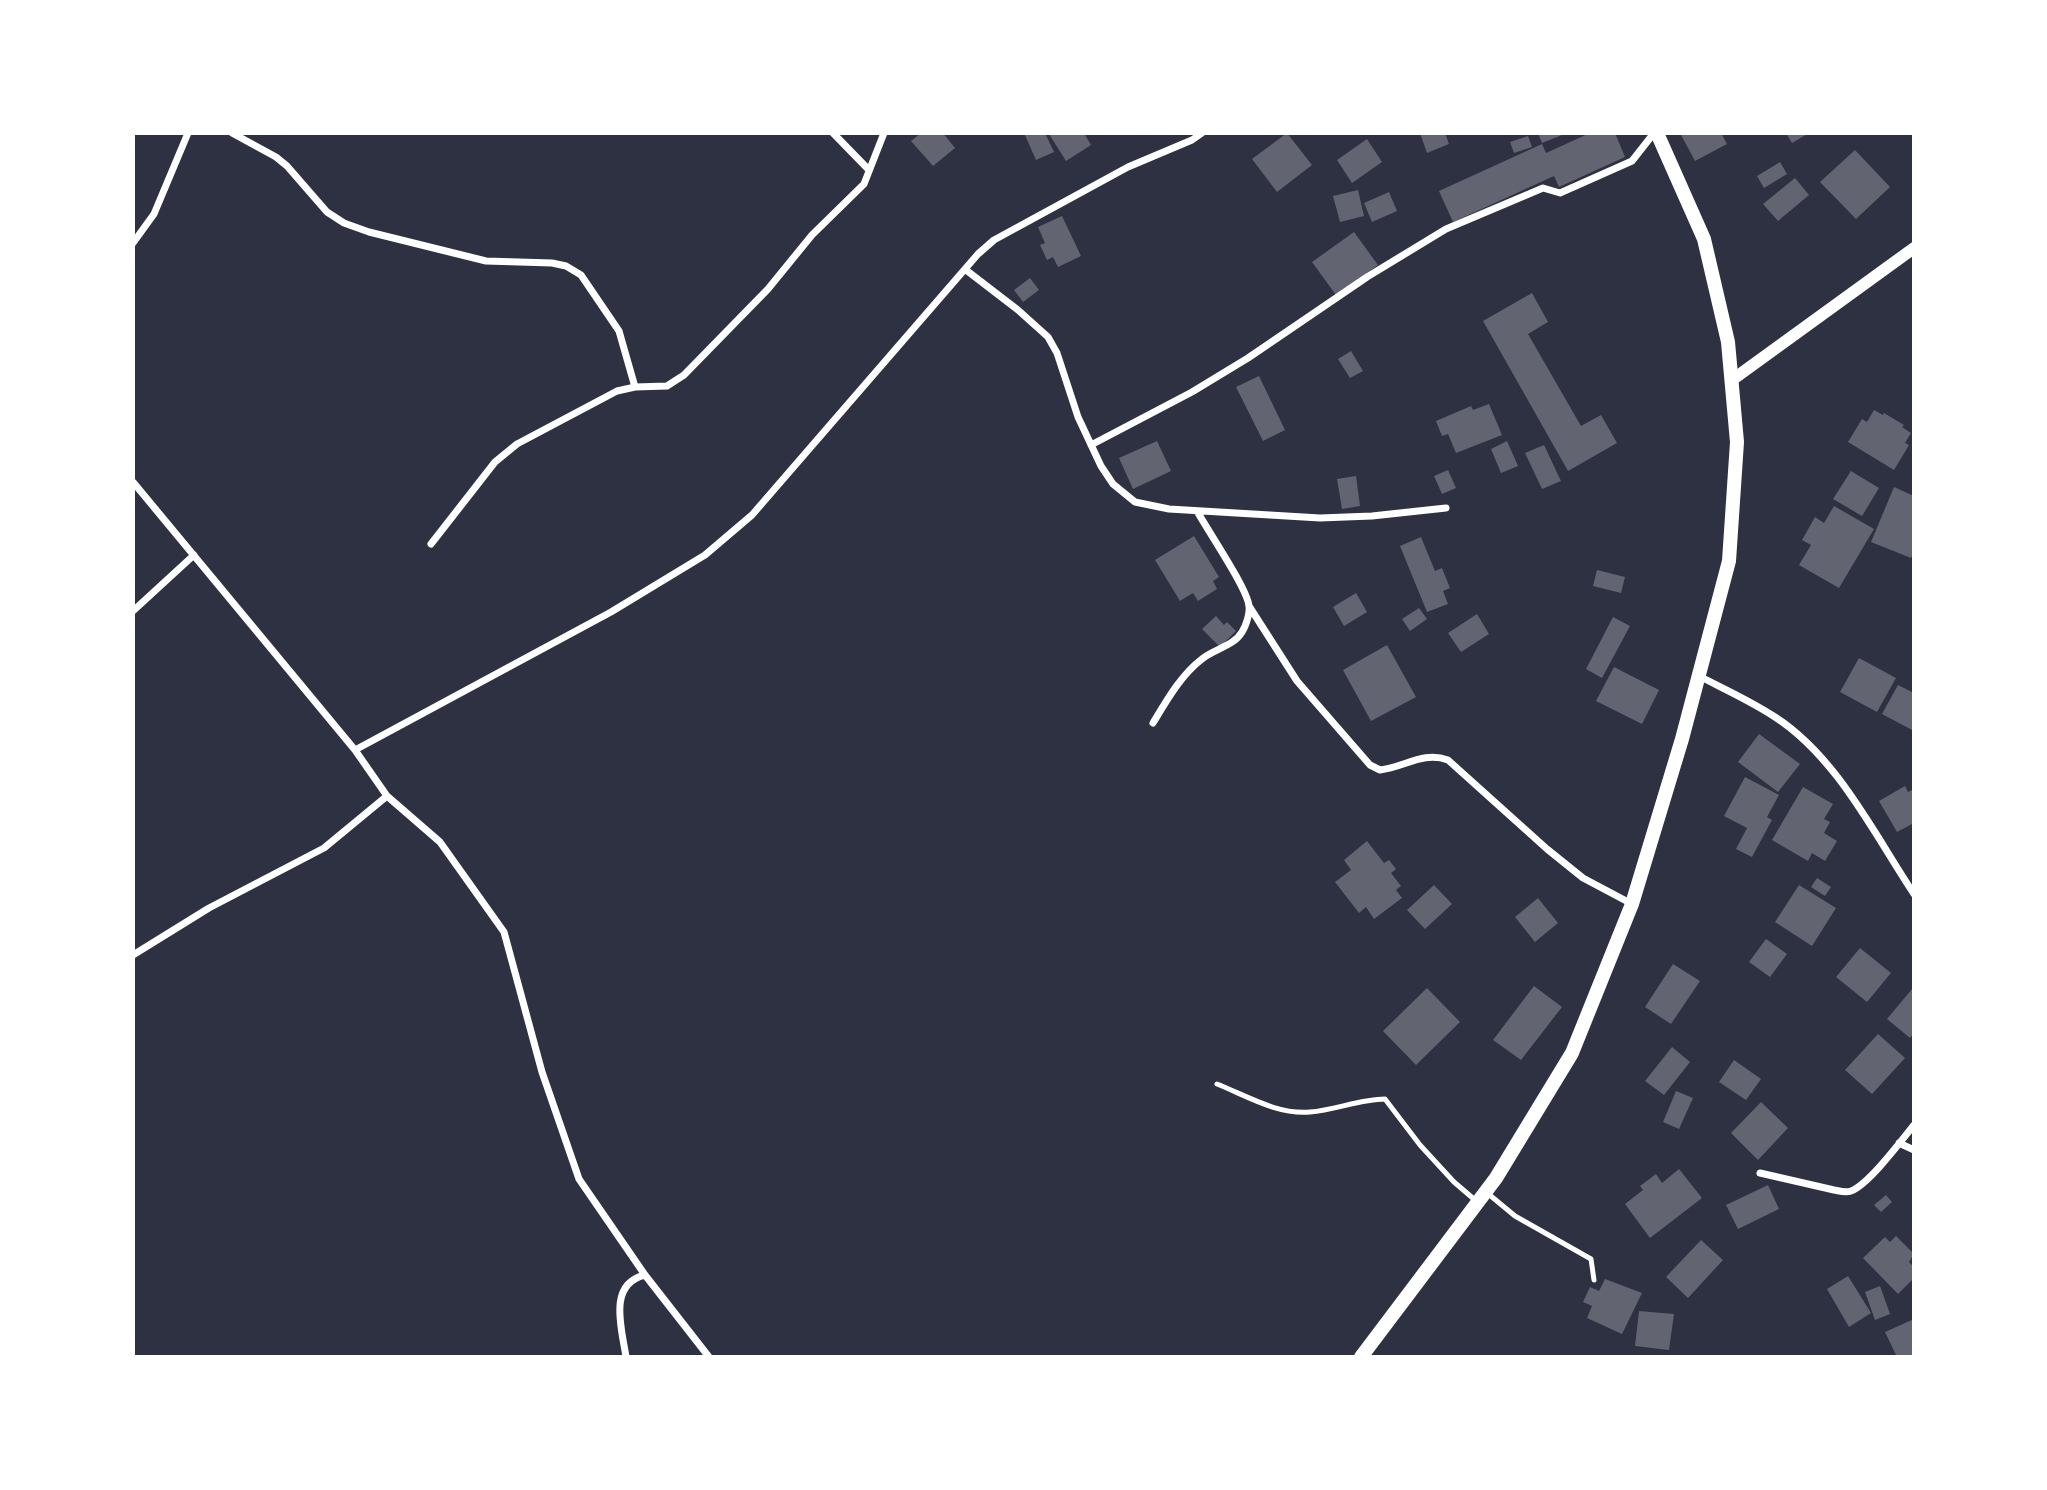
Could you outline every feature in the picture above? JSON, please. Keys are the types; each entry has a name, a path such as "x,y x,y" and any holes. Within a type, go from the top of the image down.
{"main road":[{"path":"1361,1357 1482,1197 1572,1053 1632,904 1699,676 1729,561 1737,442 1728,342 1704,239 1656,133"}],"street":[{"path":"133,243 154,214 188,133"},
{"path":"232,133 276,157 327,212 344,223 369,232 486,261 552,263 566,266 580,275 619,331 635,387"},
{"path":"833,133 869,170"},
{"path":"431,544 495,462 517,444 617,391 635,387 667,386 684,375 768,289 812,234 863,184 884,133"},
{"path":"355,750 611,612 705,555 752,514 994,240 1128,167 1192,140 1202,133"},
{"path":"1091,445 1192,392 1248,358 1446,229 1543,188 1560,193 1632,161 1656,133"},
{"path":"1731,380 1914,248"},
{"path":"965,270 1018,310 1048,337 1057,353 1078,417 1091,445 1113,484 1135,502 1197,512 1320,518 1372,516 1446,508"},
{"path":"133,482 355,750 387,796 440,842 504,932 542,1072 579,1179 645,1275 709,1357"},
{"path":"1197,512 1249,606 1297,681 1370,765 1380,771 1436,755 1448,760 1583,878 1632,904"},
{"path":"133,611 194,555"},
{"path":"1153,723 1174,690 1203,658 1226,646 1242,632 1249,606"},
{"path":"1699,676 1776,717 1809,746 1842,783 1914,894"},
{"path":"133,955 209,908 324,848 387,796"},
{"path":"1760,1174 1845,1192 1861,1185 1914,1125"},
{"path":"1899,1143 1914,1150"},
{"path":"626,1357 619,1300 626,1286 635,1278 645,1275"}],"lane":[{"path":"1217,1084 1277,1109 1308,1113 1385,1099 1420,1145 1454,1182 1591,1259 1594,1280"}],"building":[{"path":"921,133 943,133 955,148 933,166 911,141"},
{"path":"1024,133 1045,133 1054,152 1036,160"},
{"path":"1084,133 1091,145 1066,161 1049,134"},
{"path":"1287,133 1312,165 1277,192 1252,159"},
{"path":"1420,133 1445,133 1449,144 1427,153"},
{"path":"1538,133 1567,133 1542,143"},
{"path":"1590,133 1615,133 1625,157 1559,187 1554,176 1453,222 1439,191 1542,144 1546,153"},
{"path":"1680,133 1721,133 1727,144 1695,161"},
{"path":"1786,133 1809,133 1792,143"},
{"path":"1528,136 1532,147 1514,153 1510,142"},
{"path":"1367,139 1382,162 1352,183 1337,160"},
{"path":"1855,150 1890,187 1856,219 1820,182"},
{"path":"1780,162 1787,174 1764,188 1757,176"},
{"path":"1795,178 1809,195 1778,221 1763,204"},
{"path":"1358,190 1364,216 1340,222 1333,196"},
{"path":"1389,192 1397,211 1372,222 1364,203"},
{"path":"1062,216 1081,256 1058,267 1053,257 1047,260 1040,245 1045,243 1038,227"},
{"path":"1354,232 1378,265 1336,295 1312,262"},
{"path":"1030,278 1039,290 1023,302 1014,290"},
{"path":"1532,293 1548,322 1528,334 1581,426 1601,415 1617,443 1568,471 1483,321"},
{"path":"1351,351 1363,371 1350,378 1338,359"},
{"path":"1259,376 1285,430 1263,441 1236,387"},
{"path":"1489,404 1502,435 1456,453 1448,434 1442,436 1436,421 1471,406 1473,410"},
{"path":"1874,410 1904,425 1902,427 1911,433 1905,443 1909,445 1894,470 1848,442 1862,419 1867,422"},
{"path":"1157,441 1171,471 1133,489 1119,458"},
{"path":"1507,441 1518,466 1501,473 1491,449"},
{"path":"1544,445 1561,481 1542,489 1525,453"},
{"path":"1448,470 1456,488 1442,494 1434,476"},
{"path":"1851,471 1879,488 1862,516 1833,499"},
{"path":"1356,476 1360,506 1342,509 1337,479"},
{"path":"1894,487 1914,496 1914,551 1911,558 1871,542"},
{"path":"1834,506 1874,529 1839,588 1799,565 1811,545 1802,540 1815,517 1824,523"},
{"path":"1194,536 1219,577 1213,581 1217,589 1198,601 1193,593 1180,601 1155,560"},
{"path":"1421,537 1435,571 1442,568 1450,588 1443,591 1448,604 1427,612 1400,546"},
{"path":"1597,570 1625,577 1621,593 1593,586"},
{"path":"1356,593 1367,612 1344,626 1333,607"},
{"path":"1419,608 1427,619 1410,631 1402,619"},
{"path":"1477,614 1489,634 1461,652 1448,633"},
{"path":"1216,616 1224,625 1227,622 1236,631 1220,647 1202,629"},
{"path":"1613,617 1630,626 1602,678 1586,669"},
{"path":"1387,645 1416,697 1371,721 1343,670"},
{"path":"1859,658 1896,678 1877,712 1840,692"},
{"path":"1614,667 1659,690 1642,724 1596,701"},
{"path":"1898,685 1914,693 1914,731 1882,714"},
{"path":"1759,734 1800,764 1778,792 1738,762"},
{"path":"1745,777 1779,795 1767,817 1772,820 1752,857 1736,849 1747,828 1724,816"},
{"path":"1905,786 1908,792 1914,789 1914,823 1897,832 1879,801"},
{"path":"1803,787 1833,804 1824,819 1830,822 1824,833 1837,841 1825,861 1812,853 1808,861 1772,840"},
{"path":"1367,841 1384,863 1389,860 1396,869 1391,873 1401,886 1396,890 1402,898 1374,919 1366,907 1359,913 1335,882 1351,870 1344,860"},
{"path":"1817,878 1831,887 1825,896 1811,887"},
{"path":"1434,885 1452,904 1425,929 1407,910"},
{"path":"1799,885 1836,908 1812,946 1775,922"},
{"path":"1538,898 1558,923 1535,942 1515,917"},
{"path":"1766,939 1787,954 1770,977 1749,962"},
{"path":"1860,948 1891,973 1867,1002 1836,977"},
{"path":"1673,964 1700,981 1671,1024 1645,1007"},
{"path":"1534,986 1562,1007 1521,1060 1493,1040"},
{"path":"1427,988 1460,1022 1416,1065 1383,1031"},
{"path":"1912,989 1914,1033 1910,1038 1887,1019"},
{"path":"1878,1034 1905,1058 1872,1094 1845,1070"},
{"path":"1672,1047 1690,1062 1664,1095 1645,1081"},
{"path":"1734,1060 1761,1079 1746,1100 1719,1082"},
{"path":"1676,1091 1693,1098 1679,1129 1663,1122"},
{"path":"1761,1102 1788,1128 1758,1160 1731,1133"},
{"path":"1679,1169 1702,1198 1650,1238 1625,1204 1643,1190 1640,1186 1656,1174 1662,1183"},
{"path":"1768,1185 1779,1209 1738,1229 1726,1205"},
{"path":"1886,1195 1892,1202 1881,1212 1874,1205"},
{"path":"1896,1236 1914,1254 1909,1262 1914,1267 1914,1278 1898,1294 1863,1258 1885,1237 1890,1242"},
{"path":"1701,1240 1723,1260 1688,1298 1666,1277"},
{"path":"1848,1276 1871,1313 1849,1327 1827,1289"},
{"path":"1605,1279 1642,1293 1622,1334 1587,1318 1592,1306 1583,1302 1590,1287 1599,1291"},
{"path":"1880,1286 1890,1314 1875,1320 1865,1292"},
{"path":"1639,1311 1674,1314 1669,1350 1635,1346"},
{"path":"1914,1319 1914,1357 1897,1357 1885,1332"}]}
